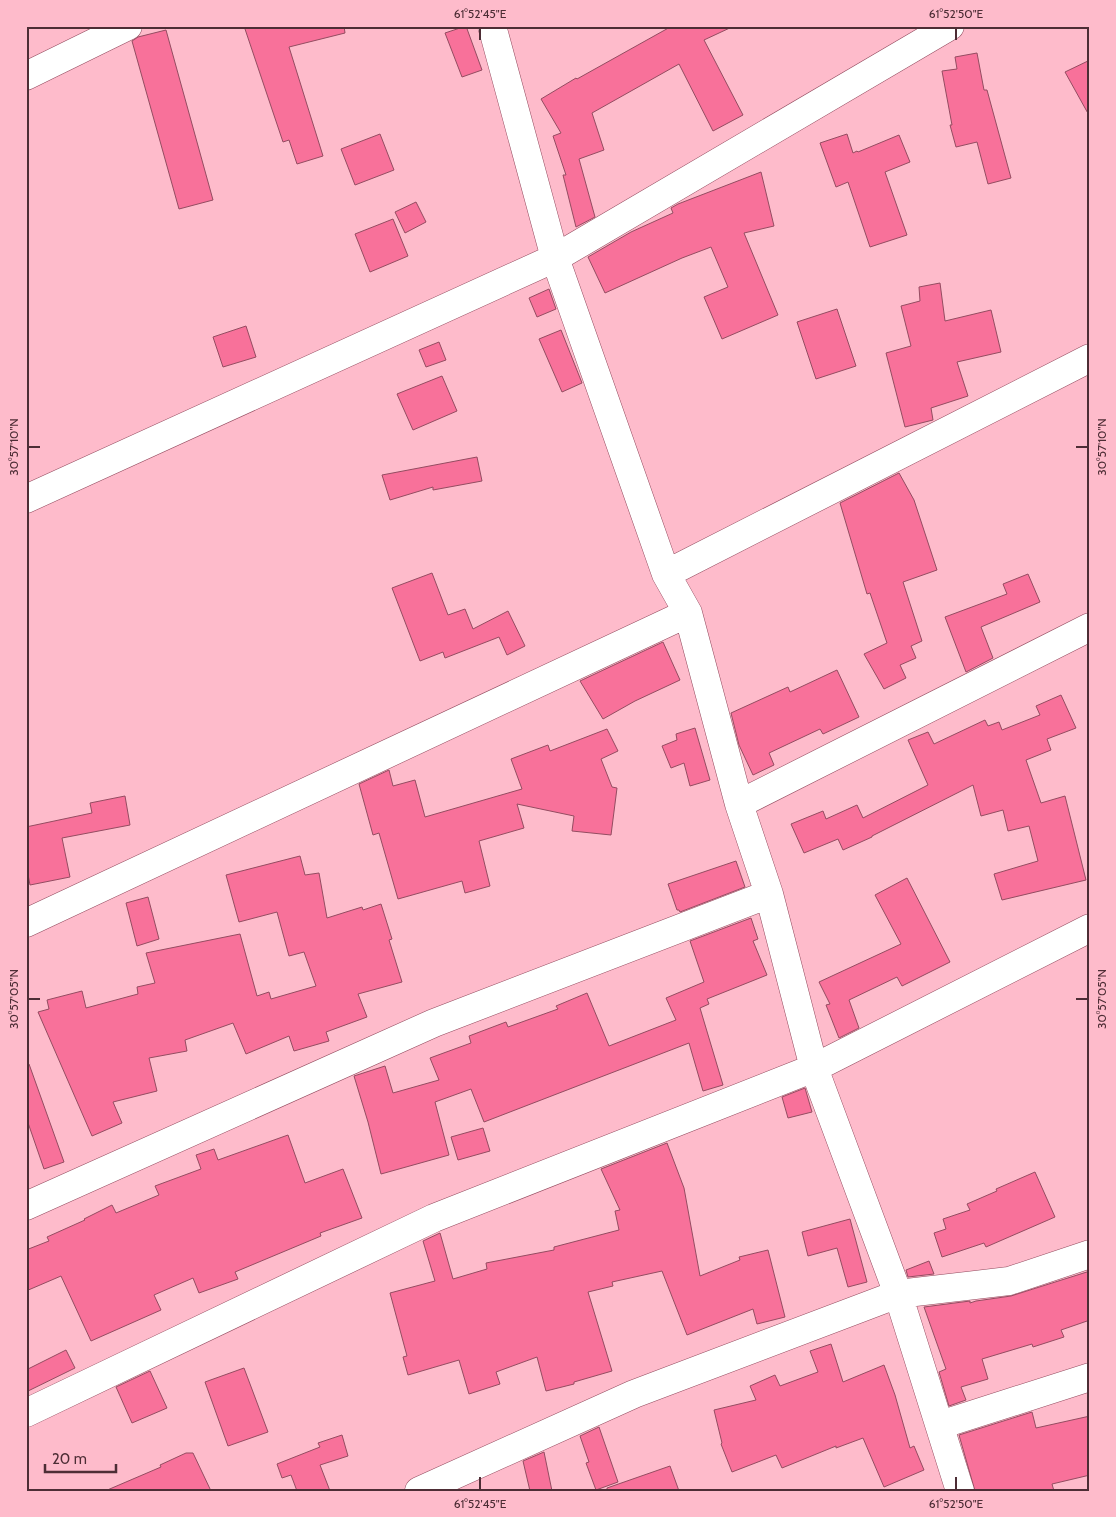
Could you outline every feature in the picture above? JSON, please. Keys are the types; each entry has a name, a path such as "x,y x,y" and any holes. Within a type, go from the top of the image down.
{"street":[{"path":"26,76 128,26"},
{"path":"492,26 555,258 666,574 688,613 739,804 769,894 814,1068 898,1294 960,1491"},
{"path":"26,499 555,258 950,26"},
{"path":"666,574 1090,358"},
{"path":"26,923 688,613"},
{"path":"739,804 1090,627"},
{"path":"26,1206 434,1023 769,894"},
{"path":"26,1413 434,1218 814,1068 1090,928"},
{"path":"419,1491 634,1394 898,1294 1010,1281 1090,1254"},
{"path":"940,1426 1090,1377"}],"building":[{"path":"244,26 344,26 345,33 289,47 323,156 297,164 289,140 283,142"},
{"path":"466,26 482,70 462,77 445,33"},
{"path":"672,26 734,26 704,40 743,115 713,131 679,64 592,113 604,150 579,159 595,217 576,227 563,175 566,175 553,136 561,133 541,99"},
{"path":"166,30 213,200 179,209 132,41 138,37"},
{"path":"977,53 984,90 987,90 1011,178 988,184 977,142 956,147 950,125 952,125 942,71 957,69 955,57"},
{"path":"1090,60 1090,117 1065,72"},
{"path":"380,134 394,170 355,185 341,149"},
{"path":"847,134 853,153 899,135 910,162 885,172 907,235 870,247 848,182 836,187 820,143"},
{"path":"761,172 774,226 744,233 778,315 722,339 704,297 728,287 711,247 605,293 588,257 631,232 673,213 671,208 678,204"},
{"path":"416,202 426,222 405,233 395,212"},
{"path":"393,219 408,256 370,272 355,234"},
{"path":"940,283 945,321 991,310 1001,352 957,362 968,396 931,408 933,420 905,427 886,353 911,346 901,306 920,301 919,287"},
{"path":"549,289 556,309 537,317 529,298"},
{"path":"837,309 856,366 816,379 797,322"},
{"path":"246,326 256,357 223,367 213,337"},
{"path":"561,330 582,383 562,392 539,339"},
{"path":"439,342 446,360 426,367 419,350"},
{"path":"442,376 457,411 413,430 397,394"},
{"path":"477,457 482,481 433,490 433,487 390,500 382,475"},
{"path":"899,473 914,500 937,570 903,582 922,641 911,646 916,658 900,665 906,678 884,689 864,654 887,643 870,593 867,594 840,503"},
{"path":"432,573 448,615 465,609 473,629 508,611 525,646 507,655 499,637 445,658 443,652 420,661 392,588"},
{"path":"1028,574 1040,602 981,627 993,658 966,672 945,617 1007,594 1003,584"},
{"path":"663,642 680,680 635,701 603,719 580,681"},
{"path":"837,670 859,717 823,734 820,729 769,753 774,765 753,775 739,745 731,713 788,687 790,692"},
{"path":"1061,695 1076,728 1047,739 1051,750 1026,760 1041,803 1065,796 1086,880 1002,900 994,874 1038,861 1029,826 1008,831 1003,810 981,816 973,785 843,850 838,839 804,853 791,824 823,811 826,819 857,805 863,818 928,785 908,740 928,732 934,744 985,720 988,726 999,722 1002,730 1040,715 1036,706"},
{"path":"695,728 710,780 690,786 684,763 671,768 662,746 677,740 676,734"},
{"path":"607,729 618,751 601,759 612,787 617,788 611,835 572,831 574,816 517,804 524,828 479,841 490,886 465,893 462,881 398,899 379,833 373,835 359,784 389,770 393,786 415,780 425,817 522,789 511,759 548,745 550,751"},
{"path":"125,796 130,825 62,838 70,877 30,885 26,864 26,827 92,813 90,803"},
{"path":"300,856 305,875 319,873 327,918 362,907 363,910 381,904 392,939 389,940 402,982 358,994 367,1017 326,1032 329,1041 294,1051 289,1036 246,1054 233,1023 185,1040 187,1051 149,1058 157,1091 113,1102 122,1123 92,1136 38,1012 49,1009 47,1000 82,991 86,1008 138,994 137,987 155,983 146,953 240,934 257,996 269,992 271,999 316,986 304,952 289,956 277,912 239,922 226,875"},
{"path":"736,861 745,887 680,912 677,910 668,884"},
{"path":"907,878 950,962 902,986 897,977 849,1000 859,1028 839,1038 826,1005 830,1004 819,982 901,944 875,895"},
{"path":"148,897 159,939 137,946 126,903"},
{"path":"751,918 758,939 753,941 767,975 707,999 709,1004 700,1008 723,1085 703,1091 689,1043 484,1122 471,1089 435,1102 449,1155 381,1174 354,1076 385,1066 393,1093 439,1080 430,1058 471,1043 469,1036 506,1022 508,1027 558,1009 556,1006 587,993 609,1046 676,1020 666,998 704,982 690,941"},
{"path":"26,1064 29,1064 64,1162 44,1169 26,1117"},
{"path":"805,1088 812,1112 788,1118 782,1097"},
{"path":"483,1128 490,1151 458,1160 451,1137"},
{"path":"288,1135 305,1183 343,1169 362,1218 320,1233 321,1236 235,1272 238,1279 199,1293 193,1278 154,1295 161,1310 91,1341 61,1276 26,1291 26,1250 49,1241 47,1237 85,1220 112,1205 116,1213 159,1195 155,1186 201,1169 196,1155 214,1149 218,1160"},
{"path":"667,1143 684,1188 700,1276 740,1260 739,1257 768,1250 785,1317 757,1324 753,1309 687,1335 662,1271 612,1282 613,1286 588,1292 612,1371 546,1391 537,1357 496,1372 500,1384 469,1394 459,1360 408,1375 403,1357 407,1356 390,1293 435,1281 423,1241 440,1233 453,1279 487,1269 486,1263 554,1250 554,1247 619,1230 615,1211 620,1210 601,1169"},
{"path":"1035,1172 1055,1217 986,1247 984,1243 942,1257 934,1233 946,1229 943,1219 970,1210 967,1204"},
{"path":"850,1219 867,1282 848,1287 837,1248 808,1256 802,1232"},
{"path":"929,1261 934,1274 908,1277 906,1270"},
{"path":"1090,1271 1090,1320 1061,1330 1064,1337 1033,1347 1032,1344 982,1359 988,1379 961,1387 966,1400 949,1406 939,1372 946,1369 924,1307 970,1301 970,1303 1011,1296"},
{"path":"831,1344 843,1382 884,1365 895,1395 910,1448 914,1446 924,1470 884,1487 863,1438 836,1448 836,1446 782,1468 776,1455 732,1472 721,1444 714,1410 756,1400 750,1386 775,1375 780,1386 818,1372 810,1351"},
{"path":"66,1350 75,1368 26,1392 26,1370"},
{"path":"244,1368 268,1432 228,1446 205,1382"},
{"path":"150,1371 167,1408 132,1423 116,1387"},
{"path":"1032,1412 1036,1428 1090,1416 1090,1475 1052,1484 1054,1491 975,1491 959,1435"},
{"path":"599,1427 618,1482 596,1490 586,1463 589,1462 580,1436"},
{"path":"342,1435 348,1456 320,1465 330,1491 297,1491 291,1475 282,1478 277,1464 320,1447 318,1443"},
{"path":"544,1452 552,1491 530,1491 523,1461"},
{"path":"186,1453 193,1453 211,1491 105,1491 161,1467 160,1465"},
{"path":"670,1466 679,1491 607,1491 607,1488"}]}
